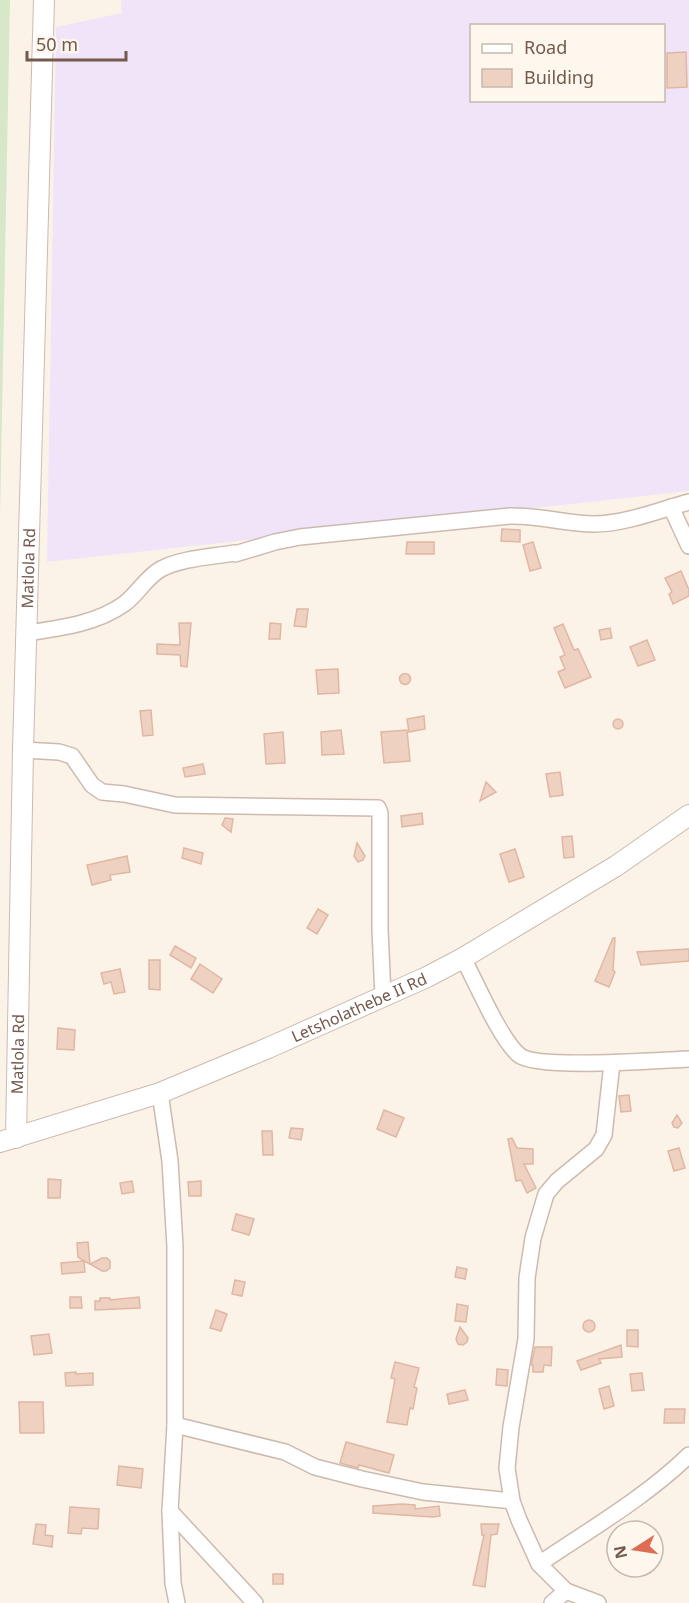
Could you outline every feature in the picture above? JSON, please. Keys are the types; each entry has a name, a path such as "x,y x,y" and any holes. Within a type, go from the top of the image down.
{"street":[{"name":"Matlola Rd","path":"8,1140 24,750 44,0"},
{"path":"27,633 76,625 114,610 126,603 155,573 164,568 191,560 234,552 235,554 275,542 384,527 525,515 594,524 641,515 689,502"},
{"path":"671,507 689,546"},
{"path":"24,750 59,752 72,756 92,785 102,792 124,794 175,806 378,808 380,813 380,929 383,997"},
{"name":"Letsholathebe II Rd","path":"8,1140 160,1093 383,997 463,958 616,867 689,815"},
{"path":"463,958 506,1040 520,1056 540,1062 612,1063 689,1059"},
{"path":"598,1603 566,1591 539,1564 512,1501 507,1468 511,1427 526,1339 527,1278 533,1238 546,1194 557,1181 596,1149 604,1135 612,1063"},
{"path":"160,1093 170,1161 175,1247 174,1425 170,1511 176,1602"},
{"path":"174,1425 285,1452 315,1467 362,1479 423,1492 512,1501"},
{"path":"539,1564 613,1514 677,1467 689,1455"},
{"path":"170,1511 255,1603"},
{"path":"552,1603 566,1591"}],"shaded area":[{"path":"121,0 689,0 689,491 47,562 56,27 122,13"}],"green space":[{"path":"0,0 10,0 0,519"}],"building":[{"path":"686,52 687,87 667,88 667,53"},
{"path":"502,529 520,530 520,542 501,541"},
{"path":"407,542 434,542 434,554 406,554"},
{"path":"533,542 541,568 530,571 523,545"},
{"path":"681,571 689,590 689,596 673,604 669,594 672,592 665,578"},
{"path":"297,609 308,609 306,627 294,626"},
{"path":"179,623 191,623 187,667 181,666 180,655 157,654 157,644 180,645"},
{"path":"270,623 281,624 280,639 269,639"},
{"path":"563,624 574,650 578,649 591,677 565,688 558,672 565,669 560,657 565,655 554,628"},
{"path":"610,628 612,638 601,640 599,630"},
{"path":"647,640 655,660 638,666 630,647"},
{"path":"338,669 339,693 318,694 316,670"},
{"path":"405,674 409,675 409,683 405,684 401,683 400,679 401,675"},
{"path":"151,710 153,735 143,736 140,711"},
{"path":"424,716 425,729 409,732 407,719"},
{"path":"618,719 622,720 622,728 618,729 614,728 613,724 614,720"},
{"path":"341,730 344,754 322,755 321,732"},
{"path":"407,730 410,761 384,763 381,732"},
{"path":"283,732 285,763 266,764 264,734"},
{"path":"203,764 205,774 185,777 183,768"},
{"path":"560,772 563,795 550,797 546,774"},
{"path":"486,782 496,792 480,801"},
{"path":"422,813 423,824 402,827 401,816"},
{"path":"225,818 233,819 231,832 222,825"},
{"path":"572,836 574,857 564,858 562,837"},
{"path":"357,843 365,856 358,862 354,856"},
{"path":"184,848 203,853 201,864 182,858"},
{"path":"515,849 524,877 509,882 500,854"},
{"path":"127,856 130,872 110,875 111,880 92,885 87,865"},
{"path":"318,909 328,915 317,934 307,928"},
{"path":"613,938 615,938 613,970 615,972 609,987 595,981"},
{"path":"175,946 196,958 191,968 170,955"},
{"path":"689,949 689,961 641,965 637,952"},
{"path":"149,960 160,960 160,990 149,989"},
{"path":"200,964 222,979 213,993 191,979"},
{"path":"120,969 125,992 114,994 111,982 104,984 101,973"},
{"path":"58,1028 75,1030 74,1050 57,1049"},
{"path":"629,1095 631,1111 621,1112 619,1096"},
{"path":"384,1110 404,1118 396,1137 377,1129"},
{"path":"677,1115 682,1123 678,1128 672,1123"},
{"path":"291,1128 303,1129 301,1140 289,1138"},
{"path":"262,1131 272,1131 273,1155 263,1155"},
{"path":"512,1138 517,1148 533,1149 533,1164 524,1164 536,1188 527,1193 521,1180 516,1181 508,1139"},
{"path":"679,1148 685,1168 674,1171 668,1151"},
{"path":"48,1179 61,1180 60,1198 48,1198"},
{"path":"132,1181 134,1192 122,1194 120,1183"},
{"path":"201,1181 201,1196 189,1196 188,1182"},
{"path":"236,1214 254,1219 249,1235 232,1230"},
{"path":"88,1242 90,1264 78,1257 77,1243"},
{"path":"102,1258 110,1261 110,1268 106,1271 90,1264"},
{"path":"84,1261 85,1272 62,1274 61,1263"},
{"path":"457,1267 467,1269 465,1279 455,1277"},
{"path":"235,1280 245,1282 242,1296 232,1294"},
{"path":"70,1297 81,1297 82,1308 70,1308"},
{"path":"139,1297 140,1308 95,1310 95,1301 100,1301 100,1298 110,1298 110,1300"},
{"path":"457,1304 468,1306 466,1322 455,1321"},
{"path":"216,1310 227,1314 221,1331 210,1328"},
{"path":"591,1320 595,1326 591,1332 587,1332 583,1324"},
{"path":"460,1327 468,1338 463,1345 458,1344 456,1339"},
{"path":"627,1330 638,1330 638,1347 627,1346"},
{"path":"49,1334 52,1353 34,1355 31,1336"},
{"path":"621,1345 622,1357 599,1359 601,1363 581,1370 577,1361"},
{"path":"535,1347 552,1347 551,1366 544,1365 543,1372 533,1372 533,1365 531,1365"},
{"path":"395,1362 419,1368 414,1387 417,1388 413,1409 410,1408 407,1425 387,1422 395,1379 391,1378"},
{"path":"497,1369 508,1370 507,1386 496,1385"},
{"path":"76,1372 76,1374 93,1373 93,1385 66,1386 65,1373"},
{"path":"642,1373 644,1390 632,1391 630,1374"},
{"path":"609,1386 614,1406 604,1409 599,1389"},
{"path":"465,1390 468,1400 449,1404 447,1394"},
{"path":"19,1402 43,1402 44,1433 20,1433"},
{"path":"665,1409 685,1409 684,1423 664,1423"},
{"path":"346,1442 394,1455 389,1473 359,1465 358,1468 340,1463"},
{"path":"119,1466 143,1469 141,1488 117,1485"},
{"path":"415,1505 415,1509 439,1506 440,1516 373,1513 373,1506"},
{"path":"70,1507 99,1509 98,1529 82,1528 81,1534 68,1533"},
{"path":"36,1524 46,1525 45,1535 53,1536 52,1547 33,1544"},
{"path":"481,1524 499,1524 497,1534 491,1535 485,1587 473,1585 484,1535 482,1535"},
{"path":"273,1574 283,1574 283,1584 273,1584"}]}
